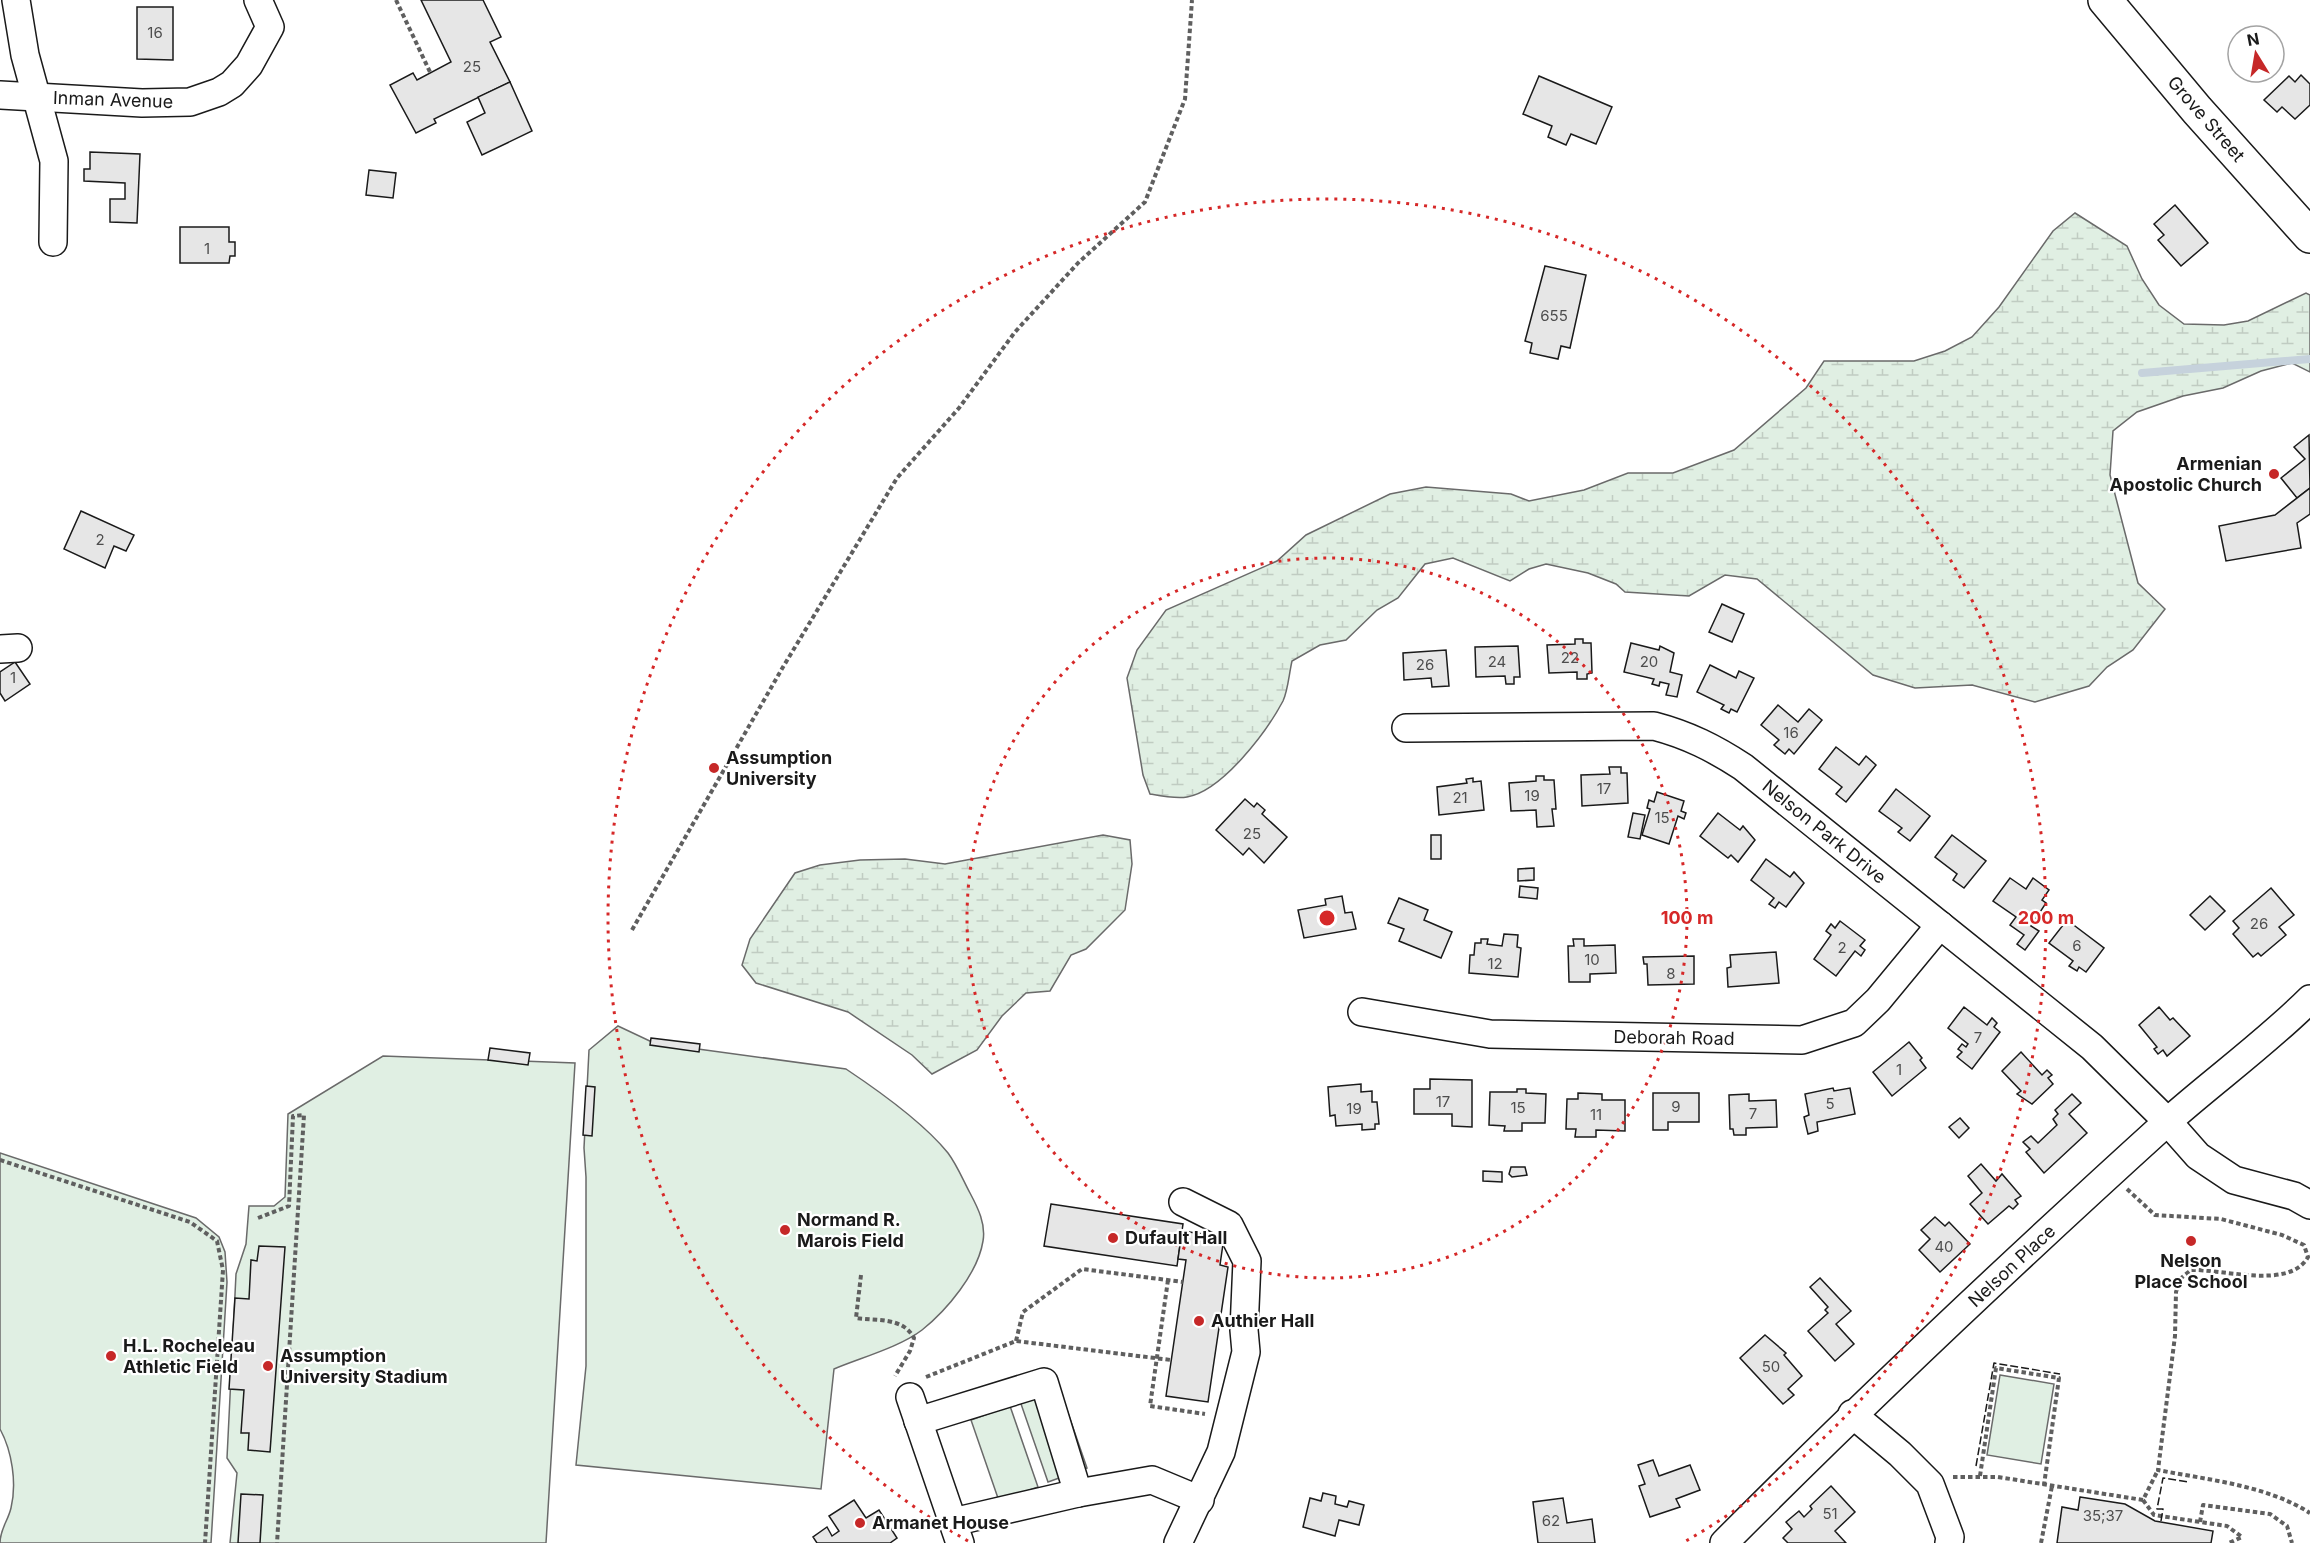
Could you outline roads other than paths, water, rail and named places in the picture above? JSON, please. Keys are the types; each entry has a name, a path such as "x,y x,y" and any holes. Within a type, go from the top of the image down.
{"main road":[{"name":"Grove Street","path":"2105,0 2197,110 2310,236"}],"street":[{"path":"16,0 18,22 35,98 54,161 53,242"},
{"name":"Inman Avenue","path":"0,95 174,104 205,98 219,92 242,75 256,54 270,27 258,0"},
{"name":"Nelson Park Drive","path":"1406,728 1654,726 1685,734 1716,749 1743,767 2092,1047 2168,1122 2198,1156 2234,1180 2294,1196 2310,1205"},
{"name":"Deborah Road","path":"1362,1012 1455,1030 1502,1035 1802,1040 1854,1023 1878,1000 1940,925"},
{"name":"Nelson Place","path":"1724,1543 1852,1414 2168,1122 2242,1062 2310,999"},
{"path":"1178,1543 1221,1452 1232,1418 1246,1352 1244,1330 1247,1261 1229,1226 1183,1202"},
{"path":"1077,1493 1044,1382 914,1409 956,1533 1077,1493 1152,1480 1200,1500"},
{"path":"1852,1414 1900,1454 1929,1484 1950,1537 1949,1543"}],"waterway":[{"path":"2142,373 2310,359"}],"place":[{"name":"Armenian Apostolic Church","path":"2274,474"},
{"name":"Assumption University","path":"714,768"},
{"name":"Normand R. Marois Field","path":"785,1230"},
{"name":"Dufault Hall","path":"1113,1238"},
{"name":"Nelson Place School","path":"2191,1241"},
{"name":"Authier Hall","path":"1199,1321"},
{"name":"H.L. Rocheleau Athletic Field","path":"111,1356"},
{"name":"Assumption University Stadium","path":"268,1366"},
{"name":"Armanet House","path":"860,1523"}]}
